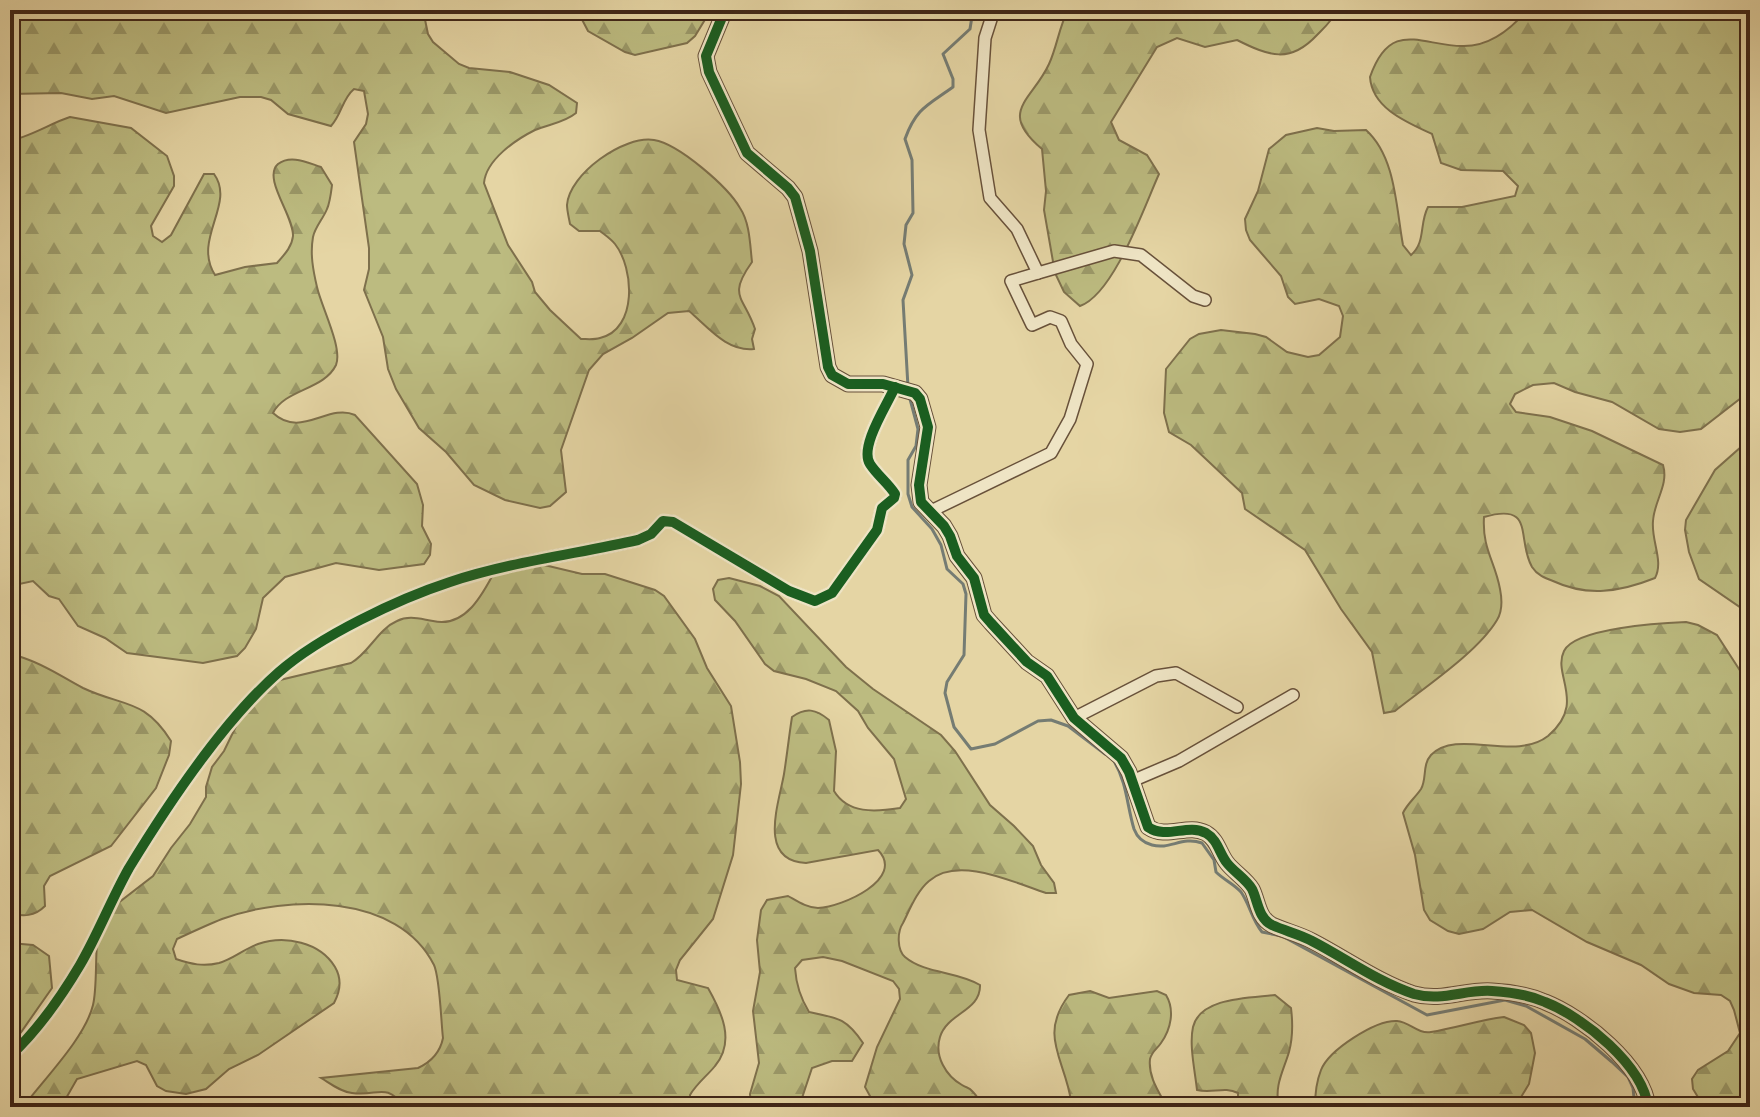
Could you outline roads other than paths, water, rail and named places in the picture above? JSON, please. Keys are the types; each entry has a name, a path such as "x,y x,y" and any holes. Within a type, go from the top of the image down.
{"street":[{"path":"725,10 706,56 709,72 747,153 795,197 810,251 828,367 832,375 848,384 883,384 904,390 925,411 928,427 918,495 929,512 944,526 957,556 974,578 984,615 1027,662 1047,676 1074,718 1114,749 1132,781 1148,827 1163,834 1193,830 1205,832 1214,840 1229,866 1253,890 1261,913 1270,924 1310,940 1391,984 1433,998 1488,990 1529,996 1548,1003 1595,1032 1625,1060 1644,1092 1648,1107"},
{"path":"994,10 985,38 979,130 990,198 1017,229 1038,273"},
{"path":"929,512 1051,453 1070,419 1087,364 1071,344 1061,321 1050,317 1032,325 1011,281 1114,251 1141,255 1193,296 1205,300"},
{"path":"10,1056 33,1031 79,966 128,870 206,754 263,687 288,664 333,635 423,592 487,572 638,540 651,534 663,521 673,522 789,591 815,601 832,593 877,530 882,508 894,498 895,494 869,463 866,453 904,390"},
{"path":"1074,718 1156,676 1176,673 1237,707"},
{"path":"1132,781 1179,761 1293,695"}],"waterway":[{"path":"908,387 903,300 912,275 904,244 906,225 913,213 912,160 905,139 918,114 953,87 943,54 970,29 973,10"},
{"path":"910,399 918,429 916,446 908,460 908,494 912,507 932,529 941,545 947,569 963,584 966,594 964,655 947,682 945,693 954,727 971,749 995,744 1038,721 1051,720 1068,726 1105,754"},
{"path":"1114,761 1139,837 1146,843 1158,846 1188,841 1202,843 1214,860 1216,872 1241,892 1262,932 1282,936 1427,1015 1505,1000 1526,1006 1585,1039 1612,1062 1628,1077 1635,1107"}]}
